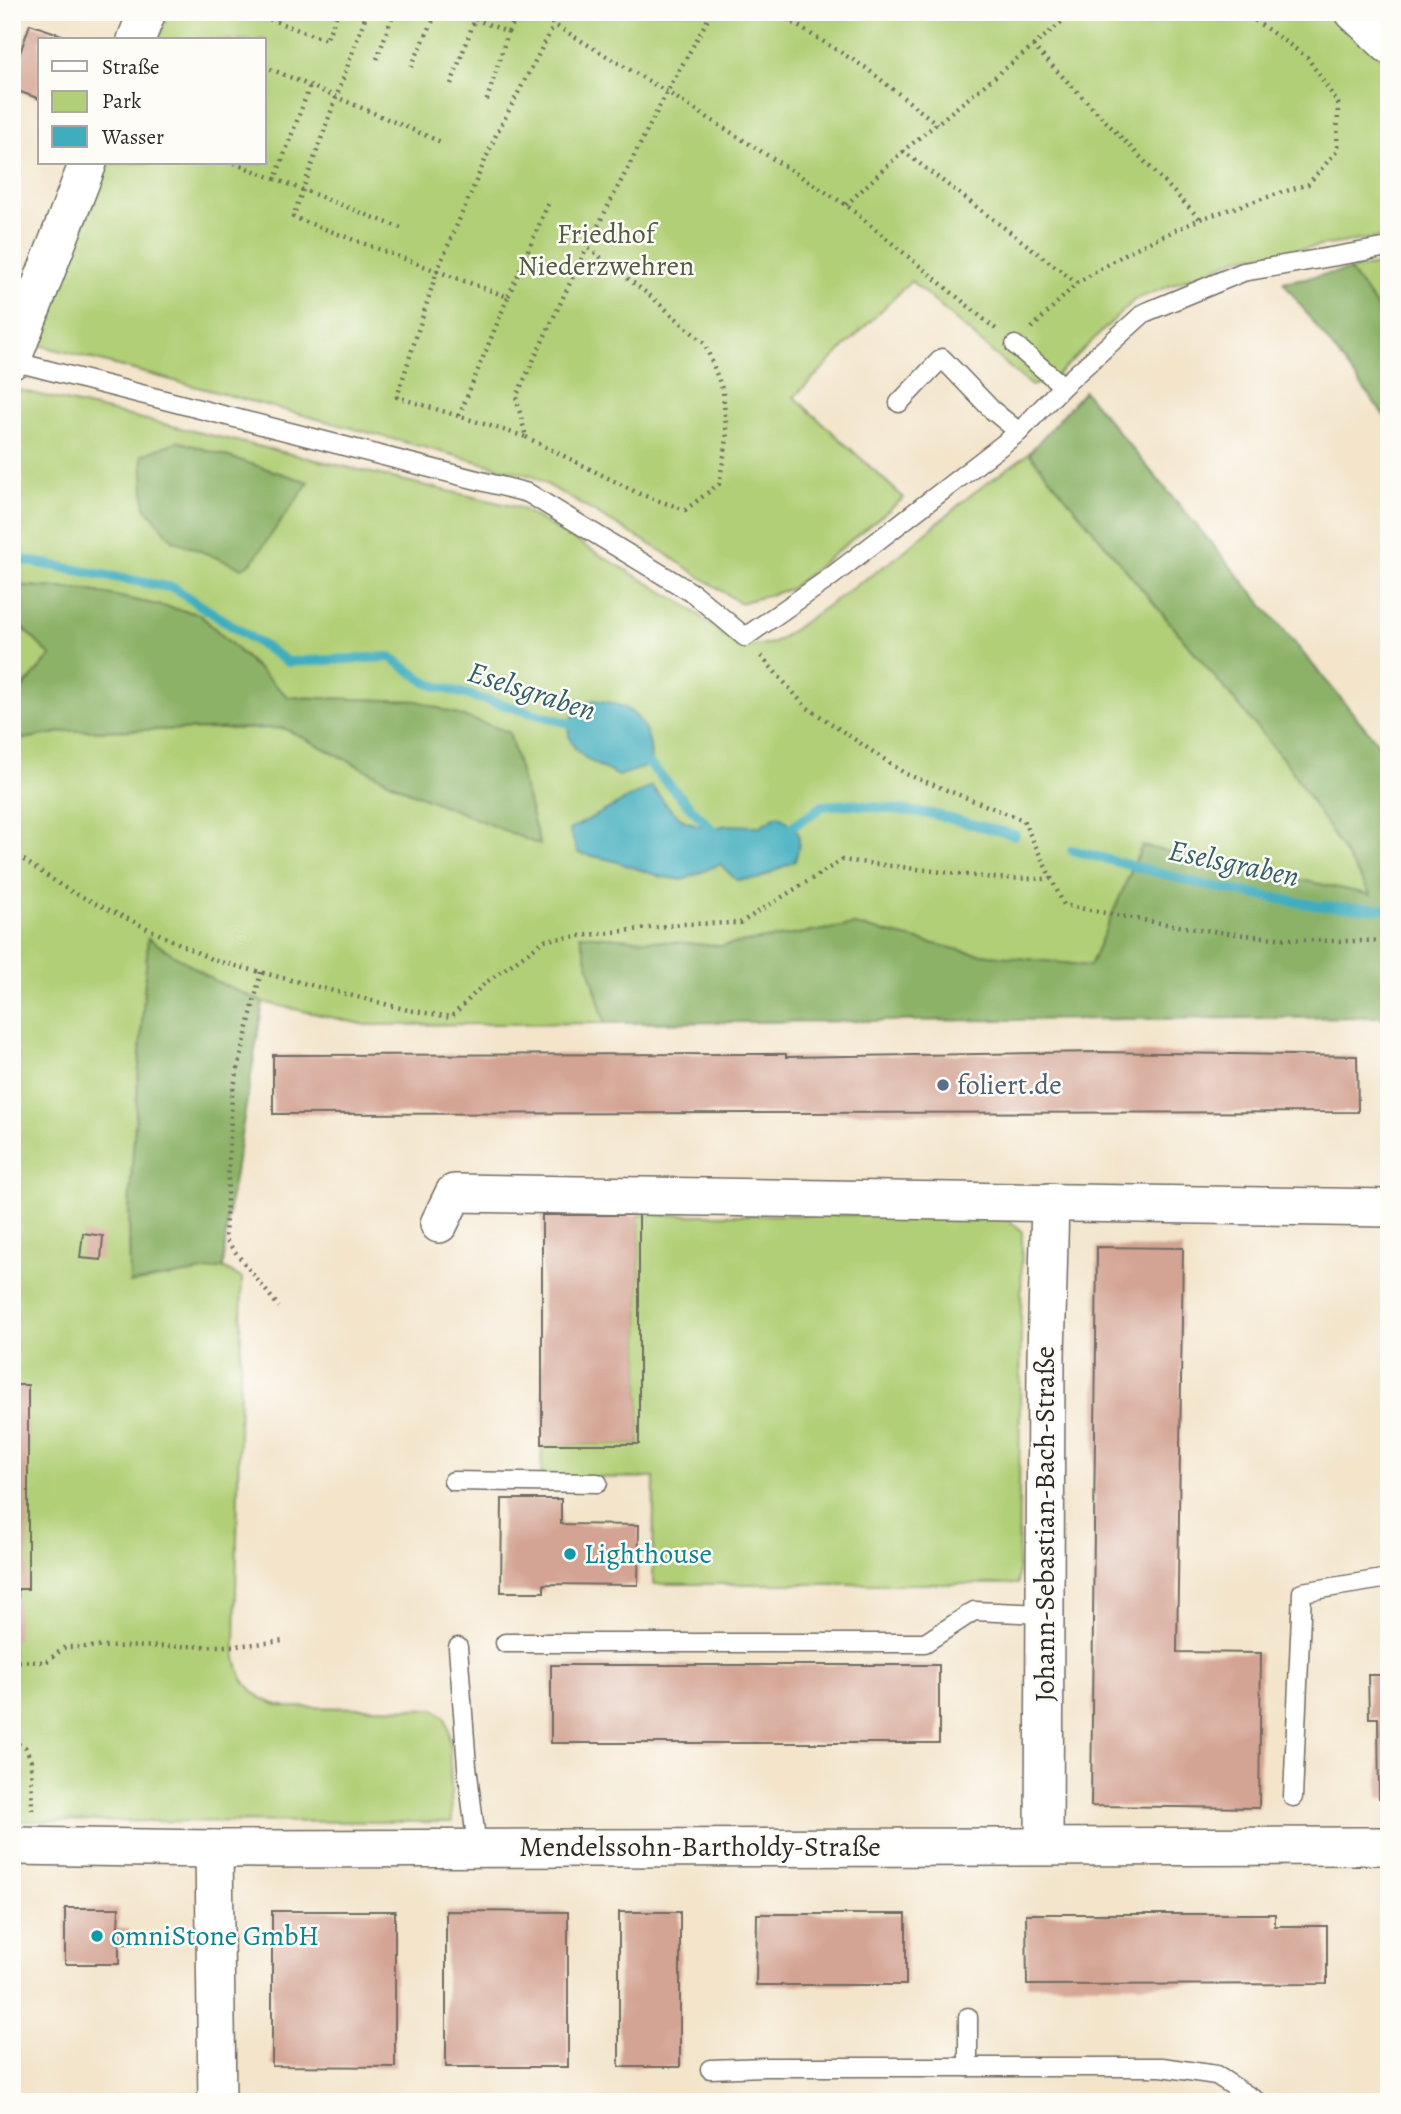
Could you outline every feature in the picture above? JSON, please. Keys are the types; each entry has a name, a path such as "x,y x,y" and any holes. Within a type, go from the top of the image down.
{"street":[{"path":"137,38 147,12"},
{"path":"1354,12 1389,45"},
{"path":"12,360 88,164"},
{"path":"439,1224 454,1193 1389,1208"},
{"name":"Johann-Sebastian-Bach-Straße","path":"1044,1845 1049,1202"},
{"name":"Mendelssohn-Bartholdy-Straße","path":"22,1834 214,1849 1389,1846"},
{"path":"214,1849 217,2102"}],"lane":[{"path":"12,360 528,493 694,594 745,636 828,579 1018,432 1063,386 1144,313 1243,272 1389,247"},
{"path":"1015,345 1063,386"},
{"path":"899,403 942,358 992,411 1018,432"},
{"path":"453,1481 598,1483"},
{"path":"1293,1797 1302,1592 1389,1578"},
{"path":"505,1643 925,1643 974,1611 1045,1614"},
{"path":"458,1647 467,1766 477,1848"},
{"path":"968,2017 968,2067"},
{"path":"710,2069 1161,2067 1216,2075 1258,2102"}],"path":[{"path":"250,12 326,40 338,12"},
{"path":"367,12 293,217 508,297"},
{"path":"377,59 394,12"},
{"path":"411,67 437,12"},
{"path":"459,12 508,32"},
{"path":"486,103 508,32 520,12"},
{"path":"533,12 667,92 846,205 1015,345 1077,283 1132,250 1200,219 1308,184 1337,151 1338,103 1307,57 1243,12"},
{"path":"526,438 516,397 587,247 667,92 712,12"},
{"path":"775,12 866,68 937,124"},
{"path":"846,205 903,151 1074,12"},
{"path":"451,84 475,19"},
{"path":"554,25 496,135 437,271 397,397 526,438 640,494 685,510 719,484 727,439 723,391 705,344 653,298 587,247"},
{"path":"1033,46 1200,219"},
{"path":"266,67 441,142"},
{"path":"275,179 310,86"},
{"path":"903,151 1077,283"},
{"path":"237,164 401,228"},
{"path":"459,416 548,204"},
{"path":"745,636 805,706 906,774 1023,820 1064,905 1173,927 1296,940 1389,940"},
{"path":"12,852 68,890 213,960 408,1010 451,1017 484,984 545,940 684,924 740,923 842,860 992,878 1051,879"},
{"path":"261,972 232,1094 225,1239 279,1307"},
{"path":"12,1661 46,1662 65,1647 236,1646 285,1641"},
{"path":"12,1741 25,1747 31,1759 22,1834"}],"green space":[{"name":"Friedhof Niederzwehren","path":"169,12 1334,12 1389,64 1389,236 1239,258 1134,300 1053,379 1031,386 911,281 794,397 904,498 790,589 740,603 660,550 532,476 36,344 109,164 266,164 266,38 159,38"},
{"path":"1389,263 1389,323 1349,270"},
{"path":"1349,270 1389,323 1389,422 1283,282"},
{"path":"19,390 520,508 689,607 738,648 774,643 897,557 972,494 1029,453 1289,766 1372,895 1142,846 1090,966 972,953 855,925 721,946 580,935 605,1023 366,1025 263,1002 215,981 148,939 129,1210 130,1282 223,1268 242,1278 235,1646 239,1670 257,1695 288,1707 435,1709 445,1717 449,1731 452,1822 12,1821 12,741 68,731 284,728 408,791 418,701 288,697 199,614 87,590 12,585 12,403"},
{"path":"1084,391 1389,756 1389,1017 605,1023 580,935 721,946 855,925 972,953 1090,966 1142,846 1371,895 1289,766 1029,453"},
{"path":"178,441 309,482 251,563 242,568 173,540 145,507 142,455"},
{"path":"12,585 87,590 199,614 288,697 418,701 509,732 540,845 408,791 284,728 68,731 12,741 12,700 51,656 12,617"},
{"path":"12,617 51,656 12,700"},
{"path":"148,938 215,981 263,1002 227,1221 223,1268 130,1283 129,1210"},
{"path":"639,1215 990,1215 1008,1219 1022,1232 1018,1584 653,1584 654,1478 541,1477 542,1444 639,1444"}],"water":[{"path":"593,700 610,702 624,708 639,720 648,737 650,765 619,776 578,752 569,736 570,723 575,711"},
{"path":"651,786 670,809 685,821 712,829 726,825 760,826 778,815 791,824 798,834 799,845 795,861 758,879 736,880 720,864 683,880 662,877 611,860 578,853 569,830"}],"building":[{"path":"30,24 70,38 38,38 38,98 12,89 12,76"},
{"path":"1098,1052 1357,1056 1358,1112 273,1114 273,1055 786,1054 786,1057"},
{"path":"542,1215 639,1215 639,1444 542,1444"},
{"path":"83,1233 103,1236 101,1260 80,1258"},
{"path":"1097,1247 1183,1248 1177,1652 1261,1653 1259,1808 1091,1806"},
{"path":"12,1385 28,1385 28,1589 18,1589 18,1639 12,1639"},
{"name":"Lighthouse","path":"502,1499 561,1499 561,1524 639,1525 638,1585 544,1584 544,1592 501,1592"},
{"path":"551,1665 939,1665 939,1743 551,1743"},
{"path":"1368,1675 1389,1675 1389,1798 1379,1798 1378,1718 1369,1718"},
{"name":"omniStone GmbH","path":"65,1908 119,1908 118,1928 129,1929 129,1944 119,1944 119,1964 65,1964"},
{"path":"272,1911 395,1911 395,2067 272,2066"},
{"path":"446,1911 568,1912 568,2067 446,2067"},
{"path":"619,1912 680,1912 680,2067 619,2067"},
{"path":"757,1914 906,1914 906,1985 756,1985"},
{"path":"1026,1914 1275,1914 1275,1926 1327,1926 1327,1984 1027,1985"}],"waterway":[{"name":"Eselsgraben","path":"12,558 174,588 288,662 390,657 429,684 568,723 582,730"},
{"name":"Eselsgraben","path":"640,760 650,765 721,839"},
{"name":"Eselsgraben","path":"782,833 823,806 850,804 932,814 1015,835"},
{"name":"Eselsgraben","path":"1072,850 1204,885 1319,906 1389,909"}],"place":[{"name":"foliert.de","path":"943,1085"},
{"name":"Lighthouse","path":"570,1554"},
{"name":"omniStone GmbH","path":"97,1936"}]}
